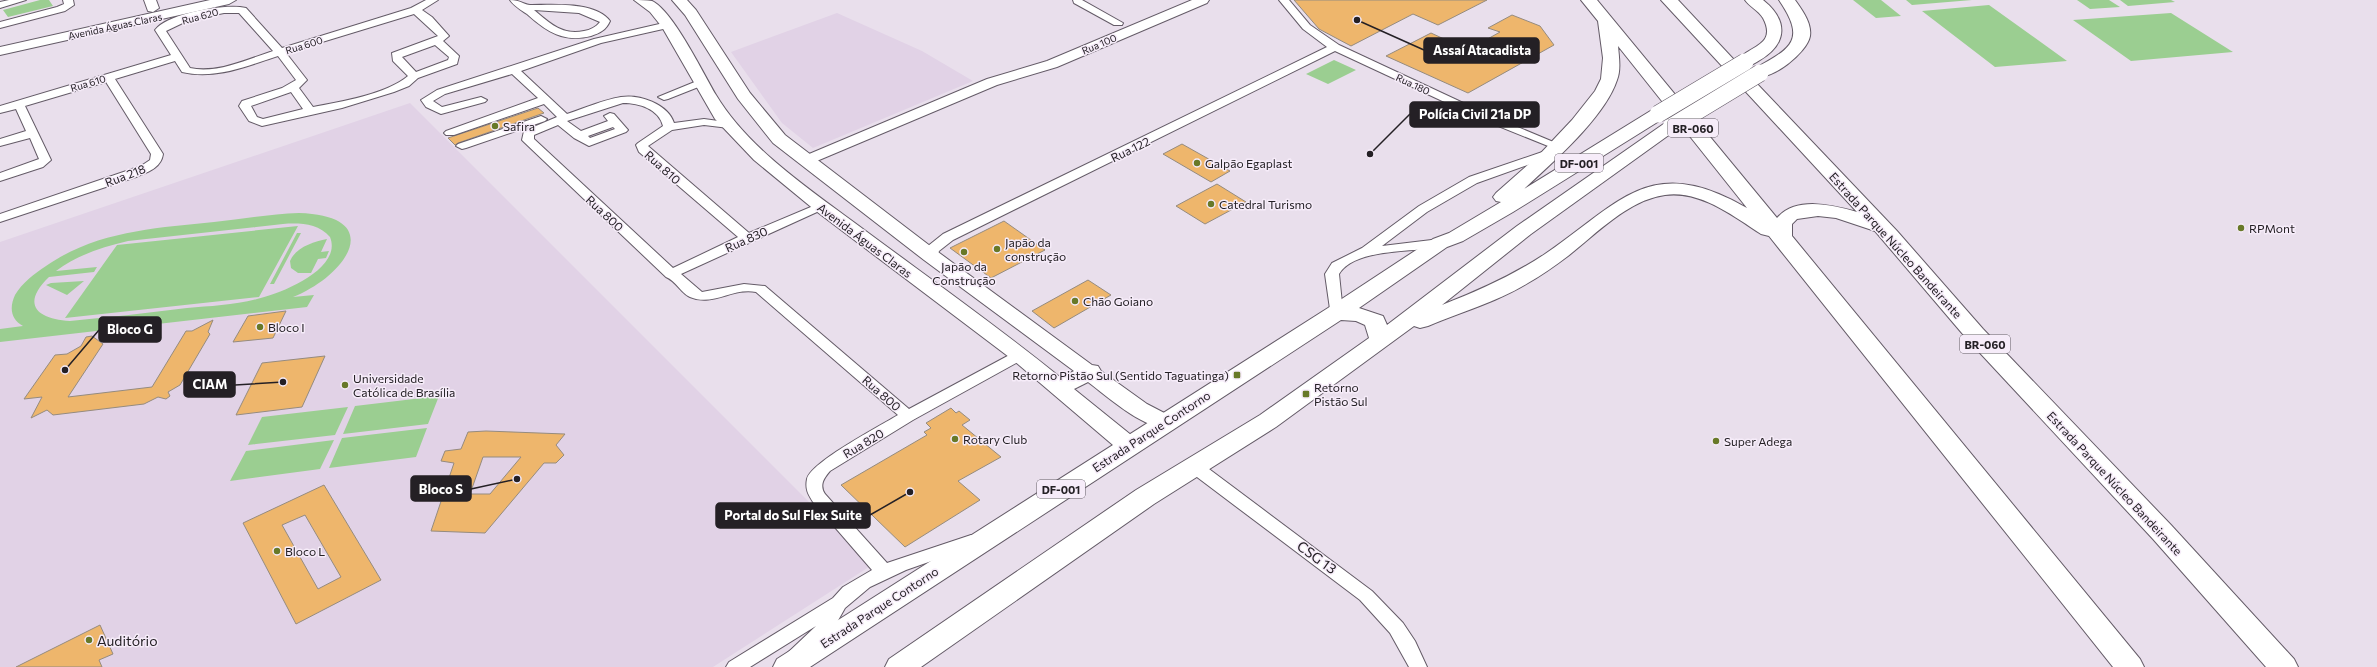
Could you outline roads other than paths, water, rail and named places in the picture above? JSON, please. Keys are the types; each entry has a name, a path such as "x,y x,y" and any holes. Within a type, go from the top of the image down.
{"highway":[{"name":"BR-060","path":"1589,0 2130,667"},
{"name":"Estrada Parque Núcleo Bandeirante","path":"1669,0 1689,10 1890,235 1975,334 2162,532 2284,667"},
{"name":"DF-001","path":"899,667 1145,497 1268,421 1388,336 1664,120 1769,45 1774,35 1774,26 1771,16 1753,0"},
{"name":"DF-001","path":"1448,240 1664,120 1760,73 1783,60 1796,48 1801,40 1803,28 1800,17 1787,0"},
{"path":"1448,240 1530,174 1554,150 1594,105 1608,81 1612,60 1610,40 1604,19"},
{"path":"1336,313 1360,314 1368,317 1375,321 1388,336 1506,287 1548,261 1600,220 1629,200 1644,193 1663,188 1682,188 1715,198 1737,209 1785,241"},
{"path":"1785,241 1782,227 1787,218 1799,212 1815,210 1842,212 1861,217 1878,226 1890,235"},
{"name":"Estrada Parque Contorno","path":"787,667 1128,445 1448,240"}],"main road":[{"name":"Avenida Águas Claras","path":"52,35 152,4 189,0"},
{"name":"Avenida Águas Claras","path":"0,51 20,42 229,0"},
{"name":"Avenida Águas Claras","path":"641,0 655,9 668,25 702,82 720,116 760,156 822,207 1020,356 1128,445"},
{"path":"678,0 692,13 744,96 761,119 779,139 931,256 1139,408 1164,422"},
{"name":"Avenida Águas Claras","path":"0,41 20,42"},
{"path":"714,103 731,102 744,96"},
{"path":"730,125 741,119 761,119"},
{"path":"1059,388 1090,371"}],"street":[{"path":"0,5 21,0"},
{"path":"0,25 61,9 69,5 68,0"},
{"name":"Rua 600","path":"177,56 186,70 206,73 280,52 415,10 433,0"},
{"path":"515,0 561,35 574,36 587,34 603,26 605,21 594,13 576,9 544,6 527,8"},
{"name":"Rua 100","path":"992,82 1013,70 1173,0"},
{"name":"Rua 100","path":"807,160 992,82 1052,64 1203,0"},
{"name":"Rua 180","path":"1284,0 1302,24 1313,34 1335,47 1554,150"},
{"path":"1078,1 1118,23"},
{"name":"Rua 620","path":"177,56 160,32 162,27 229,9 238,9 245,12 280,52"},
{"path":"414,76 398,61 396,55 437,41 444,34 415,10"},
{"path":"1142,13 1156,20"},
{"path":"480,100 441,111 436,110 427,102 431,96 514,70 598,41 668,25"},
{"path":"587,34 598,41"},
{"path":"280,52 301,78 300,83 294,88 260,96 245,106 253,119 262,123 310,111 338,106 390,90 405,84 414,76 455,61 454,56 437,41"},
{"name":"Rua 122","path":"931,256 933,249 948,237 1335,47"},
{"name":"Rua 610","path":"0,110 177,56"},
{"path":"514,70 547,99 578,136 586,143 621,131 623,128 613,119"},
{"name":"Rua 218","path":"0,218 132,174 145,169 156,161 156,154 153,147 108,77"},
{"path":"664,96 702,82"},
{"path":"466,85 489,109"},
{"path":"294,88 310,111"},
{"path":"450,133 547,99"},
{"path":"462,146 546,117 562,117 614,102 632,99 646,102 665,118 669,127 704,122 730,125"},
{"path":"0,177 39,164 45,160 44,154 19,104"},
{"name":"Rua 800","path":"562,117 528,133 528,140 671,274 698,296 709,296 750,288 760,289 908,416"},
{"name":"Rua 810","path":"669,127 642,145 643,150 747,238"},
{"path":"0,143 33,133"},
{"path":"1336,313 1332,274 1337,266 1367,251 1423,209 1473,180 1554,150"},
{"name":"Rua 830","path":"671,274 747,238 822,207"},
{"path":"1367,251 1448,240"},
{"name":"Rua 820","path":"884,572 819,498 813,484 814,478 824,467 908,416 1020,356"},
{"name":"CSG 13","path":"1195,467 1356,585 1385,611 1402,635 1418,667"},
{"path":"735,667 839,603 859,586 884,572 994,533"},
{"path":"784,667 819,634 831,620 839,603"}],"place":[{"name":"Assaí Atacadista","path":"1357,20"},
{"name":"Safira","path":"495,126"},
{"name":"Polícia Civil 21a DP","path":"1370,154"},
{"name":"Galpão Egaplast","path":"1197,163"},
{"name":"Catedral Turismo","path":"1211,204"},
{"name":"RPMont","path":"2241,228"},
{"name":"Japão da construção","path":"997,249"},
{"name":"Japão da Construção","path":"964,252"},
{"name":"Chão Goiano","path":"1075,301"},
{"name":"Bloco I","path":"260,327"},
{"name":"Bloco G","path":"65,370"},
{"name":"Retorno Pistão Sul (Sentido Taguatinga)","path":"1237,375"},
{"name":"CIAM","path":"283,382"},
{"name":"Universidade Católica de Brasília","path":"345,385"},
{"name":"Retorno Pistão Sul","path":"1306,394"},
{"name":"Rotary Club","path":"955,439"},
{"name":"Super Adega","path":"1716,441"},
{"name":"Bloco S","path":"517,479"},
{"name":"Portal do Sul Flex Suite","path":"910,492"},
{"name":"Bloco L","path":"277,551"},
{"name":"Auditório","path":"89,640"}]}
